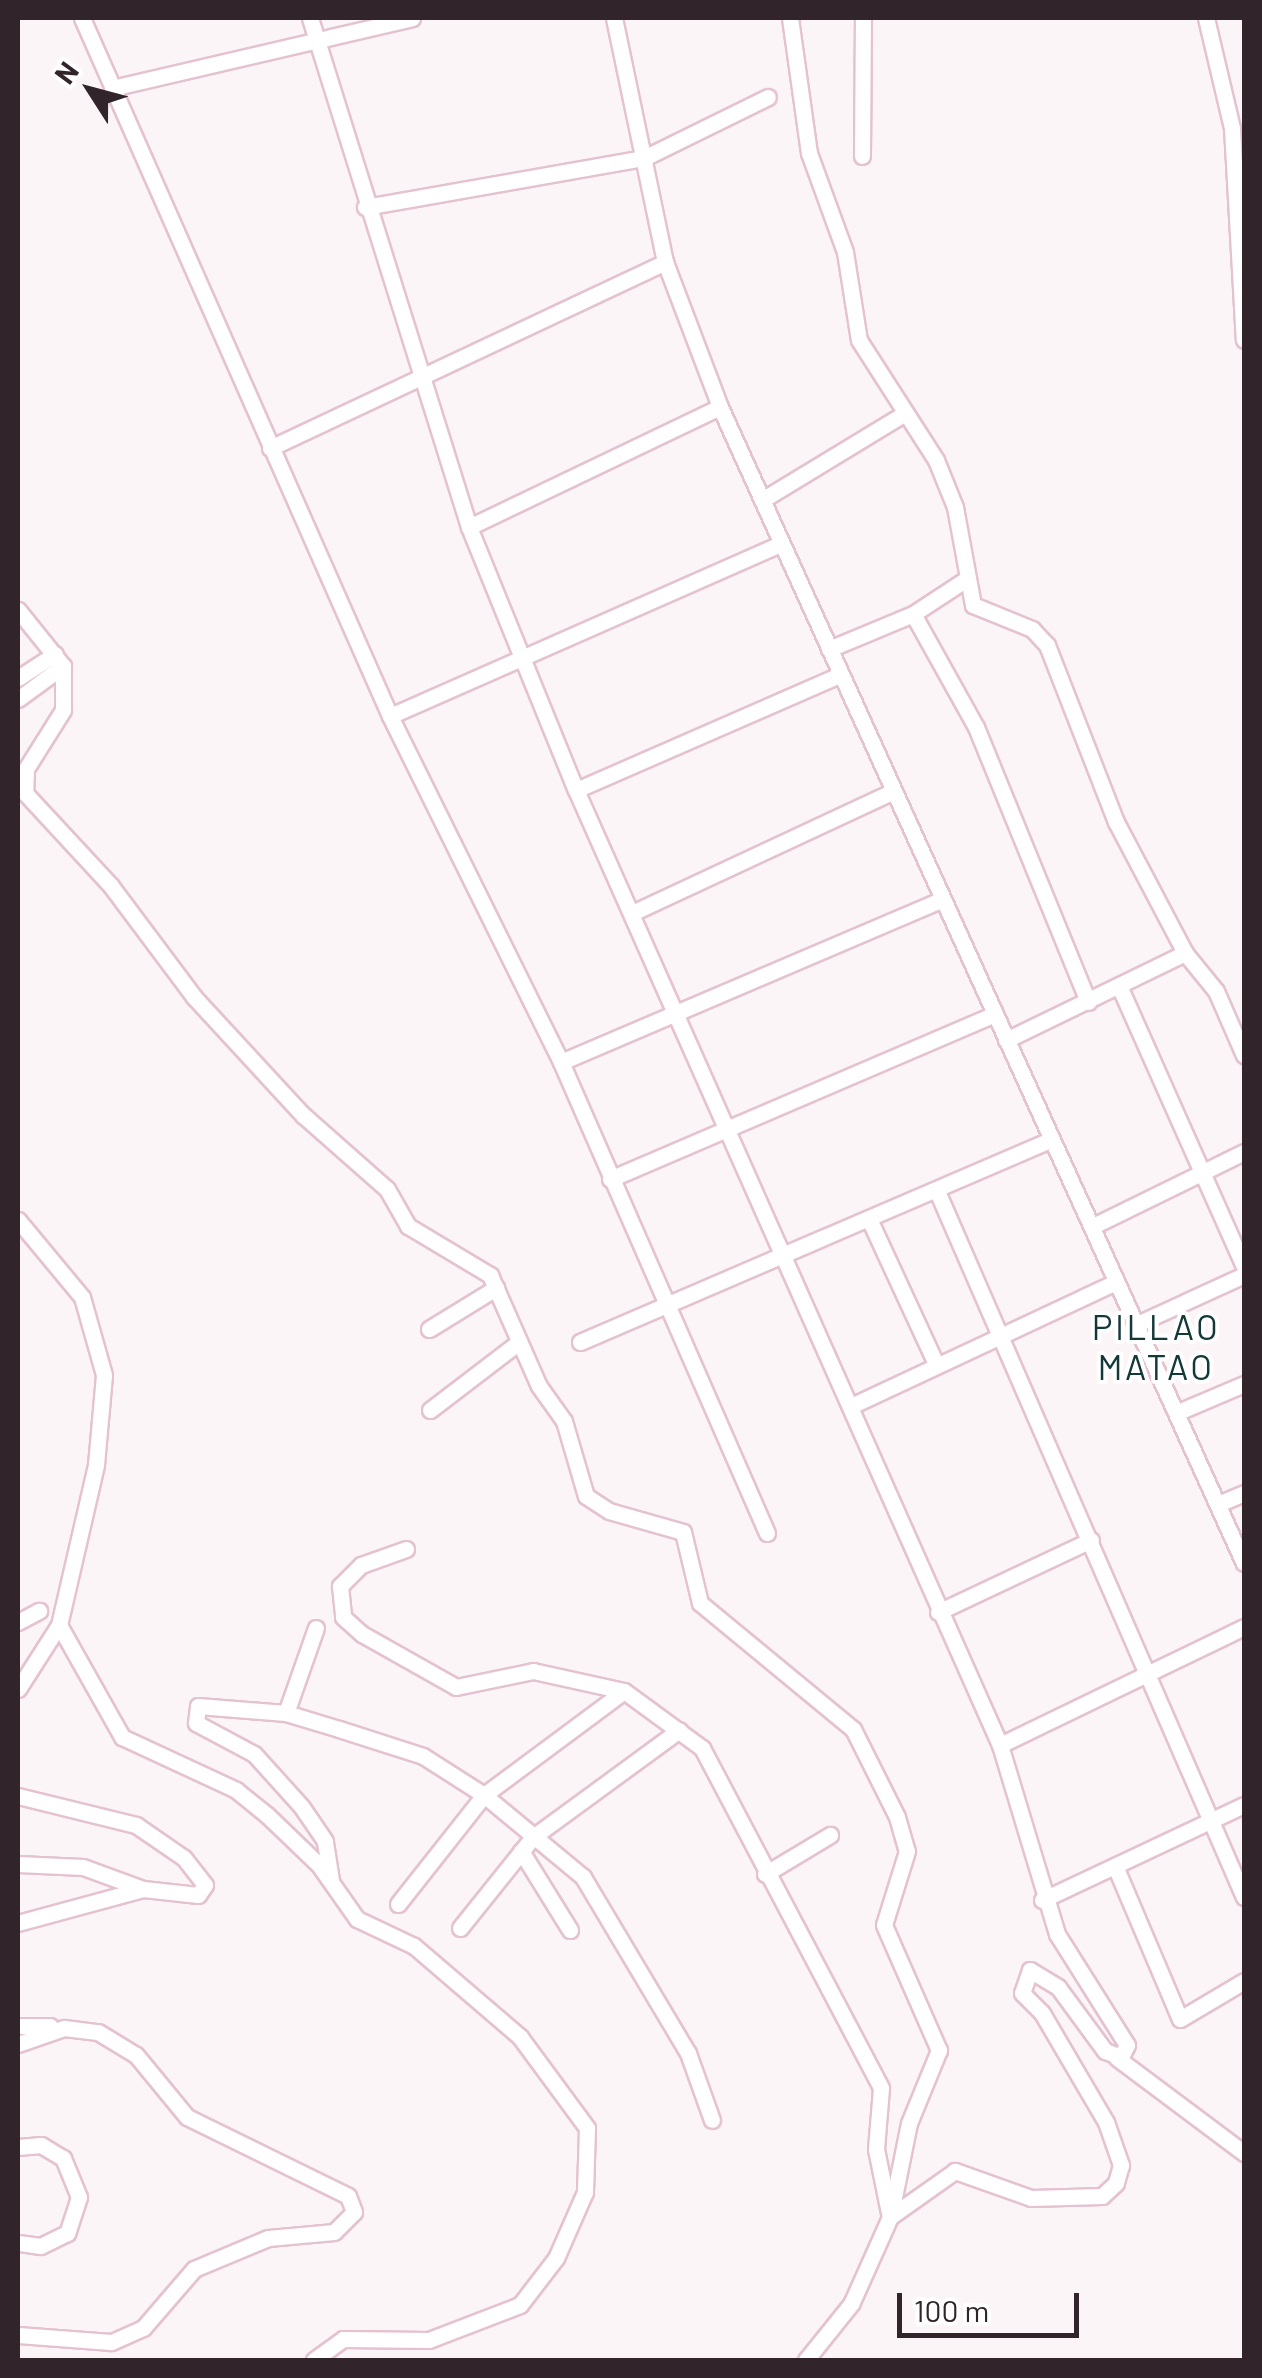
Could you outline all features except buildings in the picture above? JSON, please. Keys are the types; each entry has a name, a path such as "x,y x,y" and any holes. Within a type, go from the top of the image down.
{"street":[{"path":"82,18 390,716 561,1062 666,1310 767,1533"},
{"path":"310,18 469,527 576,790 788,1258 938,1612 1000,1745 1042,1900 1125,2040 1116,2058"},
{"path":"112,88 412,18"},
{"path":"614,18 665,262 720,407 1244,1563"},
{"path":"790,18 810,153 845,252 859,340 902,415 936,460 955,507 965,580 977,610 1013,620 1047,645 1116,822 1186,953 1216,991 1244,1055"},
{"path":"862,18 862,156"},
{"path":"1206,18 1232,128 1244,340"},
{"path":"366,207 644,158 768,97"},
{"path":"270,448 423,380 665,262"},
{"path":"469,527 720,407"},
{"path":"762,500 902,415"},
{"path":"390,716 782,543"},
{"path":"829,649 913,614 965,580"},
{"path":"18,610 59,660 63,710 26,769 24,793 110,886 194,998 303,1115 387,1189 408,1226 433,1246 482,1266 564,1421 586,1496 609,1511 683,1532 700,1603 853,1728 897,1816 907,1851 884,1925 939,2050 910,2124 890,2217 851,2304 806,2360"},
{"path":"913,614 976,727 1088,1002"},
{"path":"18,678 59,660"},
{"path":"18,699 59,660"},
{"path":"576,790 841,674"},
{"path":"632,913 894,791"},
{"path":"561,1062 679,1018 943,898"},
{"path":"1006,1040 1186,953"},
{"path":"1120,988 1244,1267"},
{"path":"610,1179 995,1014"},
{"path":"580,1342 788,1258 1050,1140"},
{"path":"1093,1226 1244,1152"},
{"path":"937,1191 1244,1897"},
{"path":"18,1220 82,1297 104,1374 96,1465 59,1625 18,1689"},
{"path":"870,1221 936,1364"},
{"path":"1137,1324 1244,1275"},
{"path":"851,1406 1116,1282"},
{"path":"429,1329 496,1288"},
{"path":"430,1410 519,1342"},
{"path":"1178,1412 1244,1384"},
{"path":"1218,1504 1244,1493"},
{"path":"938,1612 1090,1540"},
{"path":"406,1549 360,1565 340,1586 344,1617 362,1634 456,1687 533,1670 624,1690 679,1730 720,1772 764,1874 882,2088 876,2149 890,2217"},
{"path":"18,1622 39,1611"},
{"path":"59,1625 122,1737 236,1790 330,1880 357,1919 414,1946 520,2037 581,2114 588,2156 574,2221 520,2305 429,2340 343,2339 314,2360"},
{"path":"1000,1745 1244,1627"},
{"path":"286,1714 316,1628"},
{"path":"398,1904 484,1794 624,1690"},
{"path":"330,1880 324,1841 278,1778 254,1754 194,1720 196,1709 211,1703 286,1714 423,1756 484,1794 583,1877 688,2053 712,2120"},
{"path":"460,1928 533,1836 679,1730"},
{"path":"18,1796 136,1825 184,1858 205,1885 198,1895 143,1889 83,1866 18,1864"},
{"path":"1042,1900 1244,1805"},
{"path":"764,1874 830,1835"},
{"path":"521,1851 570,1930"},
{"path":"1115,1866 1180,2018 1244,1981"},
{"path":"18,1923 143,1889"},
{"path":"890,2217 955,2171 1031,2198 1102,2196 1116,2183 1121,2165 1106,2122 1042,2013 1022,1993 1030,1970 1058,1986 1116,2058 1244,2153"},
{"path":"18,2026 64,2028 115,2041 136,2054 187,2117 348,2196 354,2212 344,2228 268,2238 194,2269 144,2328 111,2342 18,2335"},
{"path":"18,2044 64,2028"},
{"path":"18,2148 41,2146 63,2158 79,2197 68,2233 40,2246 18,2243"}],"district":[{"name":"PILLAO MATAO","path":"1156,1346"}]}
